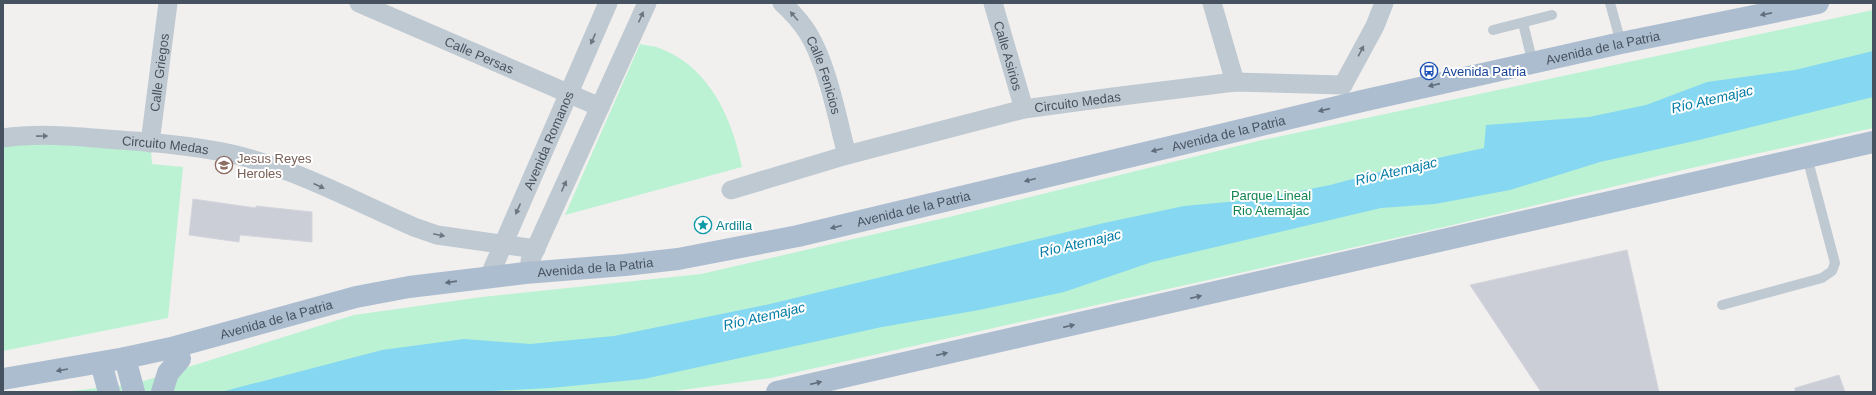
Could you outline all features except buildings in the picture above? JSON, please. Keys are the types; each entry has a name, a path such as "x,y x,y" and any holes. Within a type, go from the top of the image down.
{"main road":[{"name":"Avenida de la Patria","path":"130,375 171,348 356,297 409,287 525,273 625,266 734,250 1362,102 1621,43 1818,3"},
{"path":"778,392 1873,142"},
{"path":"3,379 106,381 180,359 272,335 318,307"},
{"path":"162,392 168,373 180,359"}],"street":[{"name":"Calle Griegos","path":"150,143 168,3"},
{"name":"Calle Persas","path":"359,3 600,107"},
{"name":"Avenida Romanos","path":"490,277 608,3"},
{"path":"525,273 647,3"},
{"name":"Calle Fenicios","path":"782,3 795,16 808,34 815,49 823,68 847,156"},
{"name":"Calle Asirios","path":"993,3 1024,110"},
{"path":"1212,3 1235,82"},
{"path":"1362,102 1343,85 1375,26 1384,3"},
{"name":"Circuito Medas","path":"731,190 847,156 1024,110 1235,82 1343,85"},
{"name":"Circuito Medas","path":"3,138 43,135 150,143 232,154 269,165 414,227 437,235 536,249"}],"lane":[{"path":"1610,3 1621,43"},
{"path":"1493,30 1552,15"},
{"path":"1523,23 1533,64"},
{"path":"1722,305 1822,278 1832,271 1834,263 1807,157"}],"green space":[{"name":"Parque Lineal Rio Atemajac","path":"1873,10 1873,128 1687,169 1440,228 771,378 667,392 62,392 134,384 354,315 482,297 701,274 949,217 1258,141"},
{"path":"640,44 661,49 680,59 695,70 707,83 725,114 738,149 742,167 565,215"},
{"path":"44,141 151,149 152,164 183,167 168,318 3,351 3,144"}],"water":[{"name":"Río Atemajac","path":"1873,51 1873,97 1699,140 1600,162 1510,190 1435,204 1381,208 1152,262 1064,292 979,310 882,327 644,379 550,388 472,392 221,392 382,350 464,339 530,344 614,336 770,304 1104,223 1184,206 1260,199 1330,185 1410,164 1484,148 1486,125 1589,117 1646,105 1707,82 1795,70"}],"place":[{"name":"Avenida Patria","path":"1429,71"},
{"name":"Jesus Reyes Heroles","path":"224,165"},
{"name":"Ardilla","path":"703,225"}]}
